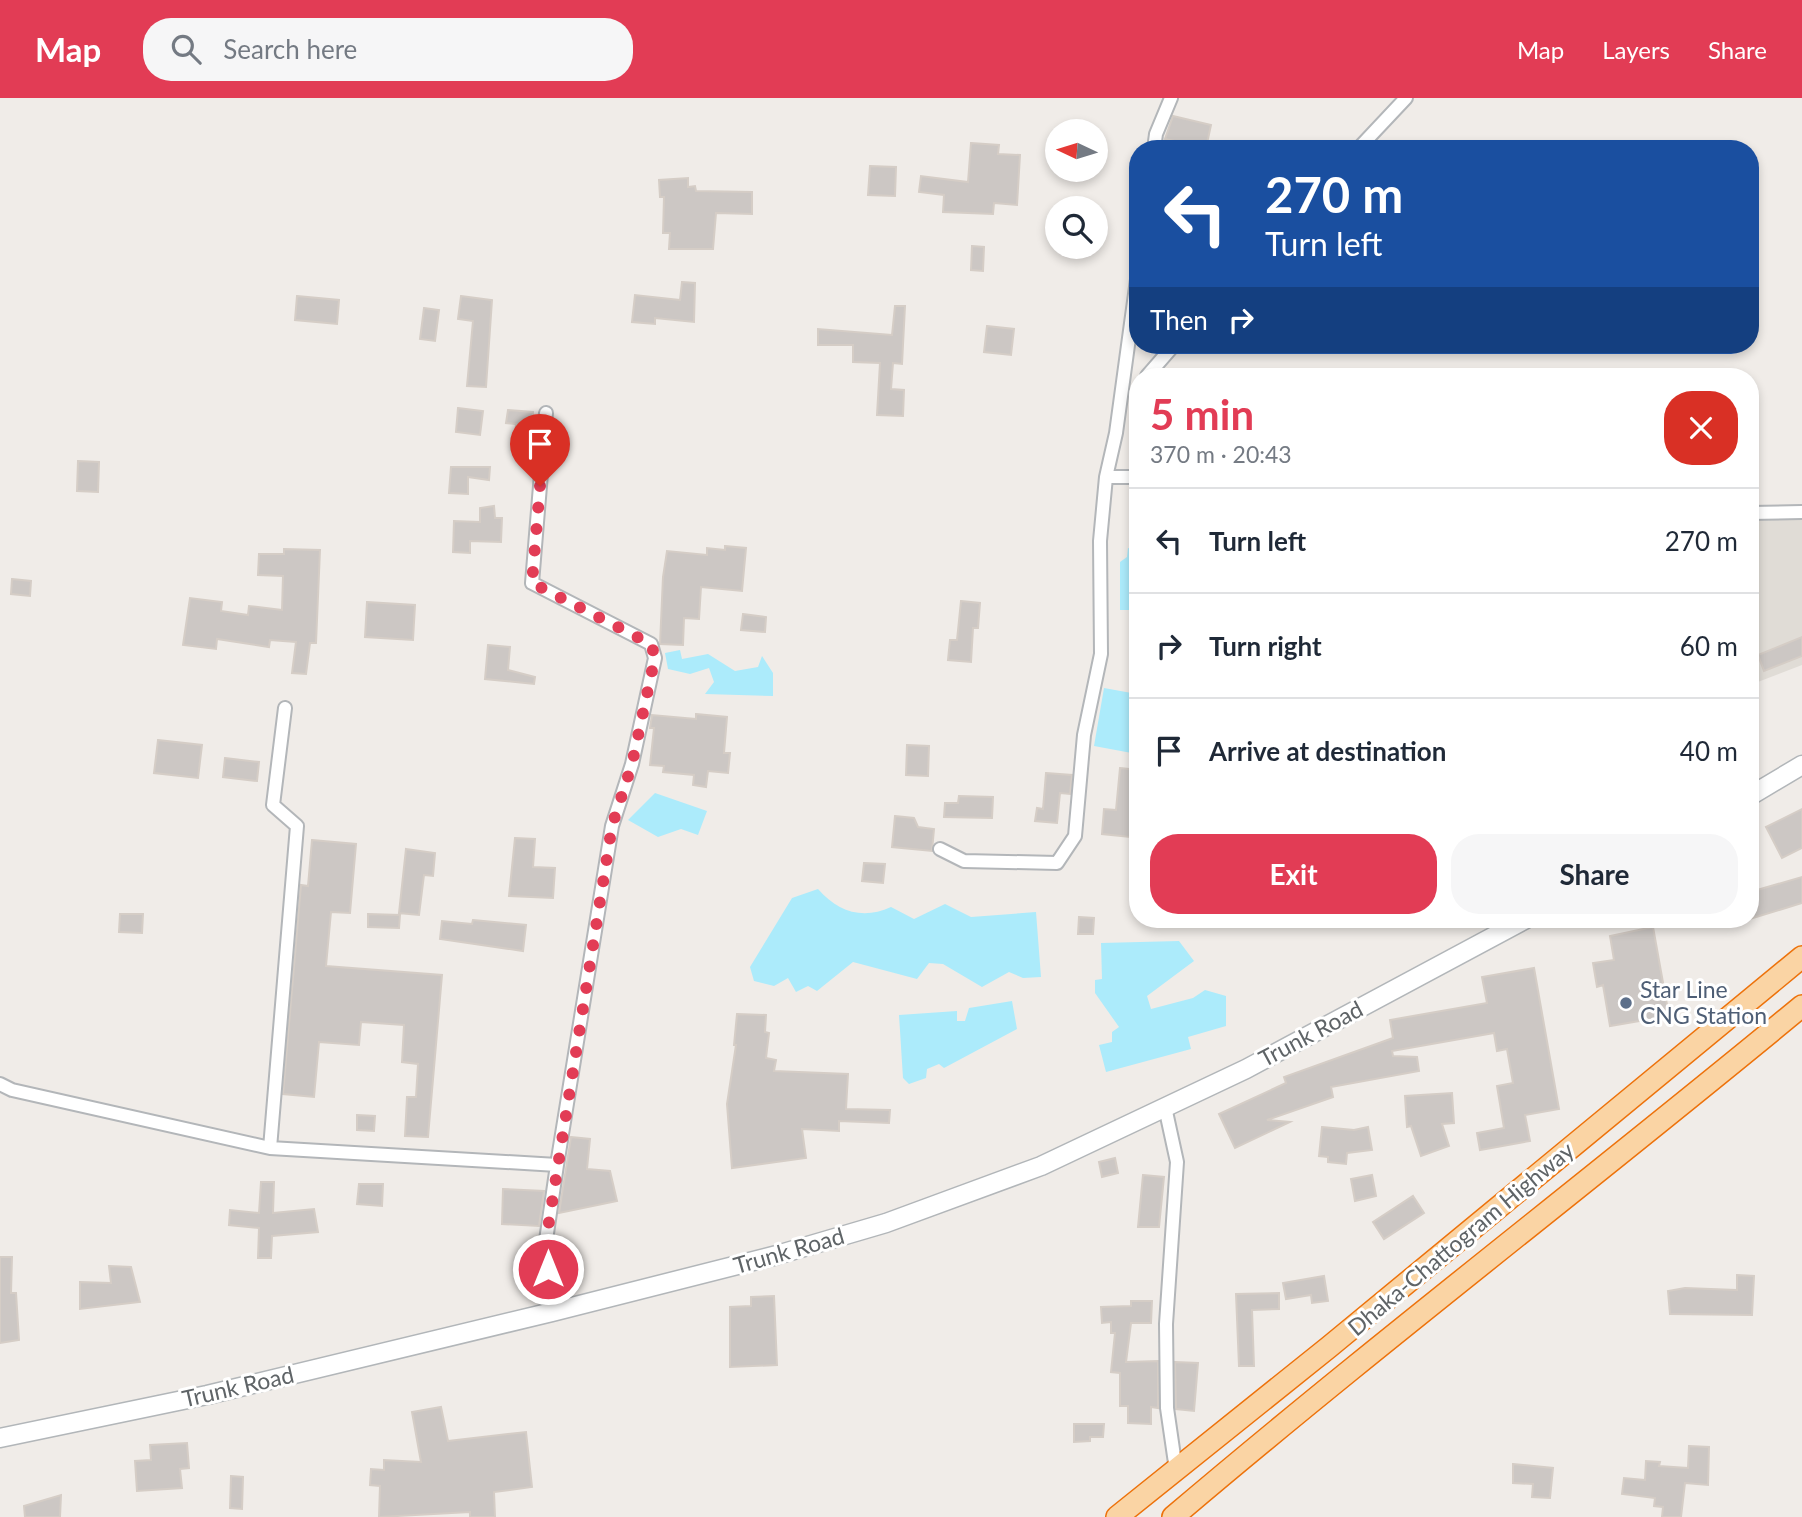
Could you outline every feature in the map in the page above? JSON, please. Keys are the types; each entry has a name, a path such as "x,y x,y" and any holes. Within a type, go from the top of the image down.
{"highway":[{"name":"Dhaka-Chattogram Highway","path":"1117,1517 1802,957"},
{"name":"Dhaka-Chattogram Highway","path":"1173,1517 1311,1400 1647,1134 1802,1006"}],"main road":[{"path":"1759,791 1802,765"},
{"name":"Trunk Road","path":"0,1437 207,1395 552,1312 777,1255 886,1223 1041,1166 1246,1069 1509,928"}],"street":[{"path":"1155,140 1171,98"},
{"path":"1366,140 1406,98"},
{"path":"940,849 964,862 1057,863 1075,836 1084,735 1101,654 1100,541 1106,477 1116,433 1129,338"},
{"path":"1154,368 1166,354"},
{"path":"546,412 532,583 651,644 655,657 632,764 612,826 557,1166 545,1247 552,1312"},
{"path":"1106,477 1129,478"},
{"path":"1759,513 1802,512"},
{"path":"270,1148 297,826 272,805 285,708"},
{"path":"0,1084 12,1090 139,1121 270,1148 557,1166"},
{"path":"1165,1107 1177,1162 1166,1324 1167,1408 1176,1470"}],"shaded area":[{"path":"1802,519 1802,665 1759,682 1759,520"}],"water":[{"path":"1128,548 1129,610 1120,610 1120,562 1127,557"},
{"path":"680,650 682,659 708,654 735,671 758,667 762,656 773,673 773,696 705,694 714,682 709,668 690,674 668,669 665,653"},
{"path":"1104,688 1129,693 1129,753 1094,746"},
{"path":"655,793 707,811 698,835 681,829 658,837 628,820"},
{"path":"818,889 834,903 852,912 871,913 891,907 914,919 945,904 971,917 1036,912 1041,977 1023,978 1009,972 982,987 943,964 929,963 917,979 853,962 817,991 808,986 796,992 788,978 774,986 754,981 750,967 792,898"},
{"path":"1179,941 1194,961 1147,996 1151,1009 1193,998 1205,990 1226,996 1226,1026 1188,1037 1191,1049 1106,1072 1099,1045 1112,1042 1112,1032 1119,1027 1095,993 1095,980 1102,979 1101,943"},
{"path":"1012,1001 1017,1029 944,1068 939,1064 927,1069 926,1078 909,1084 903,1078 899,1015 957,1011 957,1021 965,1021 969,1008"}],"building":[{"path":"1173,116 1211,125 1208,140 1165,139"},
{"path":"971,143 999,145 998,154 1020,155 1017,205 994,203 993,214 943,212 944,195 919,192 921,176 968,182"},
{"path":"870,166 896,167 895,196 868,195"},
{"path":"688,178 688,187 695,186 696,191 752,192 752,214 716,213 713,249 669,249 670,233 663,233 664,197 660,197 659,180"},
{"path":"972,246 984,247 983,271 971,270"},
{"path":"682,282 695,283 694,322 655,318 655,324 632,322 635,295 680,300"},
{"path":"297,296 339,300 337,324 295,320"},
{"path":"461,296 492,300 486,387 467,386 473,321 458,319"},
{"path":"895,306 905,306 902,364 893,363 891,389 904,390 903,416 877,415 880,363 853,362 853,345 818,345 818,329 892,335"},
{"path":"424,308 439,310 435,341 420,339"},
{"path":"987,326 1014,329 1011,355 984,352"},
{"path":"458,408 483,411 480,435 456,432"},
{"path":"508,410 533,412 530,440 515,439 516,424 506,423"},
{"path":"78,461 99,462 98,492 77,491"},
{"path":"451,467 490,467 489,480 468,477 468,494 449,493"},
{"path":"494,506 495,518 502,518 501,542 470,541 470,553 453,552 454,521 480,522 480,508"},
{"path":"725,546 746,548 742,591 701,587 699,619 684,618 683,645 660,644 667,551 707,555 707,548 725,550"},
{"path":"284,549 320,550 316,643 310,643 306,674 292,673 296,642 270,640 269,647 217,639 216,649 183,645 190,598 222,602 221,611 248,615 249,606 282,610 283,576 258,575 259,554 284,554"},
{"path":"12,579 31,581 30,596 11,594"},
{"path":"961,601 980,603 978,628 973,628 971,662 948,660 950,640 957,640"},
{"path":"367,602 415,605 413,640 365,637"},
{"path":"743,614 766,617 765,632 741,630"},
{"path":"1802,637 1802,656 1764,671 1759,655"},
{"path":"488,645 510,647 508,670 535,677 534,684 485,679"},
{"path":"696,714 727,717 724,753 730,753 728,773 708,771 706,787 693,785 694,775 663,772 664,766 650,765 654,728 650,728 652,715 696,719"},
{"path":"158,740 202,745 198,778 154,773"},
{"path":"907,745 929,746 928,776 906,775"},
{"path":"225,758 259,762 257,781 223,777"},
{"path":"1120,768 1129,769 1129,837 1102,834 1104,809 1116,810"},
{"path":"1046,773 1072,775 1070,794 1060,793 1057,823 1035,821 1037,808 1043,809"},
{"path":"959,796 993,797 992,818 944,817 945,803 958,803"},
{"path":"1802,809 1802,848 1782,858 1766,827"},
{"path":"895,816 914,818 918,827 934,829 932,851 892,847"},
{"path":"515,838 535,839 533,867 555,868 553,898 509,896"},
{"path":"312,840 356,844 350,913 331,912 326,966 442,975 428,1137 405,1136 407,1097 416,1097 418,1064 402,1062 404,1025 361,1022 359,1045 319,1042 314,1097 283,1094 301,885 308,886"},
{"path":"406,849 435,853 433,876 424,875 419,915 399,913"},
{"path":"864,863 885,864 883,883 862,881"},
{"path":"1802,877 1802,903 1759,916 1759,889"},
{"path":"120,914 143,914 142,933 119,932"},
{"path":"368,914 400,915 399,928 368,927"},
{"path":"1079,917 1094,918 1093,934 1078,934"},
{"path":"473,920 526,925 523,951 440,939 442,921 472,924"},
{"path":"1653,928 1669,1016 1610,1026 1603,985 1597,987 1593,963 1614,960 1610,936"},
{"path":"1534,968 1559,1109 1525,1115 1530,1141 1480,1150 1477,1133 1504,1128 1497,1086 1513,1083 1507,1049 1497,1051 1494,1033 1392,1051 1393,1056 1417,1057 1419,1071 1331,1087 1333,1097 1267,1120 1290,1122 1235,1148 1219,1114 1286,1083 1284,1077 1393,1038 1390,1020 1487,1003 1482,977"},
{"path":"737,1014 766,1015 765,1032 769,1033 766,1058 776,1060 774,1071 848,1074 846,1109 890,1110 889,1123 839,1121 839,1131 802,1129 806,1158 732,1168 727,1104 736,1045"},
{"path":"1452,1093 1454,1123 1442,1124 1449,1146 1421,1156 1411,1126 1407,1127 1405,1096"},
{"path":"357,1115 375,1116 374,1131 357,1130"},
{"path":"1322,1127 1354,1130 1368,1127 1372,1150 1347,1153 1346,1164 1328,1162 1328,1157 1319,1156"},
{"path":"571,1137 590,1139 587,1169 610,1171 617,1201 559,1213"},
{"path":"1115,1158 1118,1173 1102,1177 1099,1162"},
{"path":"1143,1175 1164,1177 1159,1227 1138,1227"},
{"path":"1372,1175 1376,1196 1355,1201 1351,1179"},
{"path":"261,1182 274,1182 273,1213 314,1209 318,1232 272,1236 271,1258 258,1258 259,1228 229,1225 230,1210 259,1213"},
{"path":"359,1184 383,1184 382,1206 357,1204"},
{"path":"503,1189 544,1191 539,1226 502,1224"},
{"path":"1413,1196 1424,1213 1384,1239 1373,1222"},
{"path":"0,1257 12,1257 11,1293 16,1293 19,1340 0,1343"},
{"path":"109,1266 131,1267 140,1302 80,1309 80,1282 111,1283"},
{"path":"1737,1275 1754,1276 1752,1315 1670,1314 1668,1291 1685,1288 1737,1290"},
{"path":"1324,1276 1328,1301 1312,1303 1311,1295 1286,1299 1283,1283"},
{"path":"1279,1293 1279,1309 1252,1310 1254,1366 1239,1366 1236,1294"},
{"path":"774,1296 777,1365 730,1367 730,1307 751,1306 751,1297"},
{"path":"1131,1301 1152,1301 1151,1323 1131,1323 1126,1362 1158,1361 1158,1408 1151,1407 1151,1424 1128,1423 1128,1406 1120,1406 1120,1373 1111,1372 1115,1333 1111,1333 1111,1322 1102,1323 1101,1307 1131,1306"},
{"path":"1175,1362 1198,1363 1194,1411 1176,1409"},
{"path":"441,1407 448,1441 526,1432 532,1487 494,1492 495,1517 470,1517 470,1512 379,1517 380,1486 370,1485 371,1469 384,1470 384,1460 421,1462 412,1412"},
{"path":"1074,1424 1104,1424 1103,1437 1090,1437 1090,1441 1074,1442"},
{"path":"187,1443 189,1468 180,1469 182,1488 137,1491 135,1461 151,1460 150,1445"},
{"path":"1689,1446 1709,1447 1708,1485 1685,1483 1681,1517 1662,1517 1663,1507 1654,1506 1655,1498 1622,1494 1624,1478 1645,1480 1646,1461 1660,1462 1659,1466 1688,1468"},
{"path":"1513,1464 1553,1468 1550,1498 1532,1497 1533,1484 1513,1483"},
{"path":"231,1476 243,1477 242,1509 230,1508"},
{"path":"61,1495 60,1517 25,1517 24,1506"}],"place":[{"name":"Star Line CNG Station","path":"1626,1003"}],"route":[{"path":"540,486 532,583 651,644 655,657 632,764 612,826 545,1247 548,1269"}]}
